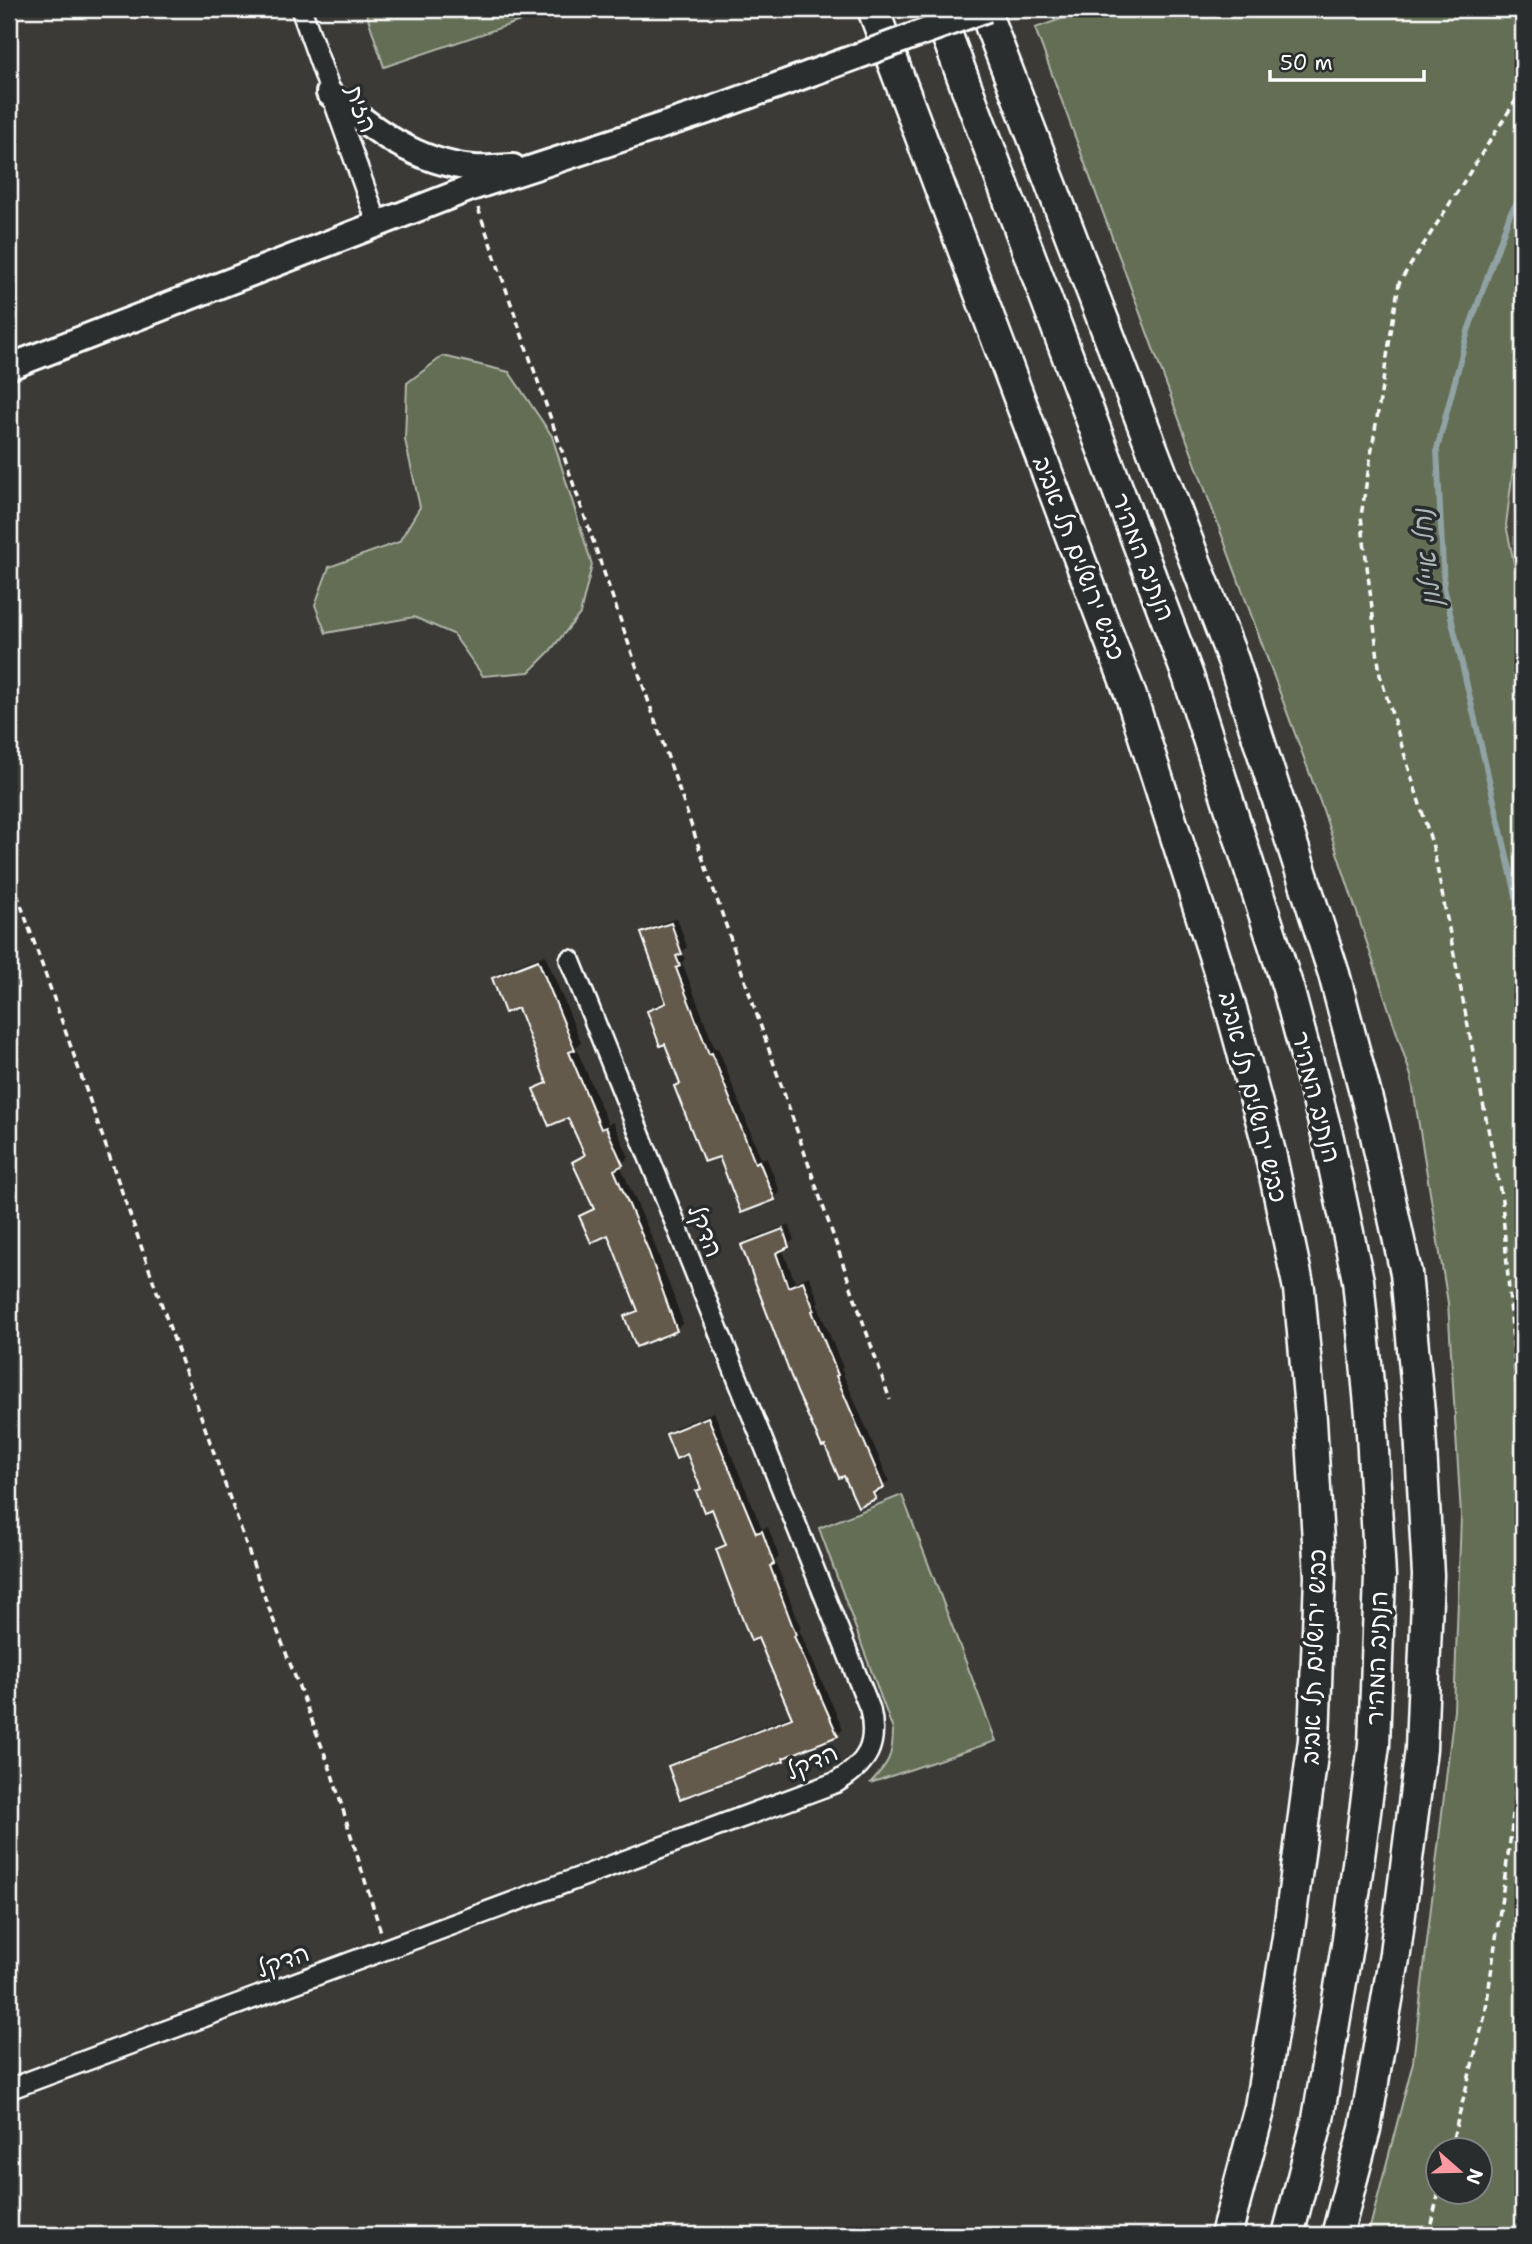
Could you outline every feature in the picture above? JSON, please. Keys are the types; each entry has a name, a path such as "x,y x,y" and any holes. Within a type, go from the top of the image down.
{"highway":[{"name":"כביש ירושלים תל אביב","path":"873,9 1131,696 1230,1005 1270,1152 1299,1289 1311,1420 1320,1576 1314,1740 1288,1937 1260,2106 1226,2235"},
{"name":"הנתיב המהיר","path":"937,9 1201,715 1288,988 1328,1138 1359,1280 1371,1415 1380,1576 1374,1745 1348,1946 1318,2119 1288,2235"},
{"path":"985,9 1233,660 1334,974 1374,1126 1406,1273 1419,1412 1428,1575 1421,1749 1395,1953 1365,2129 1337,2235"}],"main road":[{"path":"9,367 471,188 710,110 985,9"},
{"path":"330,93 391,141 418,154 474,168 538,167"}],"street":[{"name":"הזית","path":"301,9 377,225"},
{"name":"הדקל","path":"9,2089 837,1782 856,1770 866,1758 874,1726 870,1709 570,960"}],"path":[{"path":"1523,89 1399,282 1361,516 1380,676 1433,848 1502,1200 1523,1472"},
{"path":"471,188 890,1400"},
{"path":"9,871 265,1598 330,1768 387,1949"},
{"path":"1454,2136 1485,2015 1511,1834 1523,1707"},
{"path":"1427,2235 1435,2206"}],"shaded area":[{"path":"1523,358 1523,747 1486,461"}],"green space":[{"path":"365,9 556,9 384,67"},
{"path":"1089,9 1523,9 1523,403 1506,525 1523,606 1523,2235 1368,2235 1413,2062 1454,1710 1461,1516 1448,1303 1411,1076 1322,807 1035,28"},
{"path":"443,356 509,372 552,436 592,565 580,614 529,672 483,676 453,634 414,617 326,633 315,605 329,567 399,542 420,507 405,440 407,383"},
{"path":"902,1495 996,1741 870,1783 888,1760 893,1730 819,1528"}],"building":[{"path":"671,923 682,954 676,956 680,966 676,968 755,1163 759,1161 775,1200 741,1213 719,1157 704,1162 674,1086 680,1084 665,1044 660,1046 647,1011 666,1003 641,933"},
{"path":"538,960 575,1050 569,1052 601,1129 606,1127 623,1165 614,1170 647,1247 677,1331 636,1347 624,1316 638,1311 608,1235 591,1243 579,1216 594,1209 572,1162 585,1155 568,1118 549,1126 533,1089 547,1083 518,1008 505,1013 492,978"},
{"path":"783,1229 789,1247 776,1253 788,1287 803,1281 838,1375 836,1376 884,1488 873,1493 876,1499 858,1507 844,1476 839,1478 825,1446 822,1447 797,1392 741,1245"},
{"path":"708,1417 756,1533 762,1531 774,1564 770,1566 796,1635 794,1636 838,1736 783,1758 784,1761 680,1799 668,1766 792,1718 758,1638 751,1641 728,1582 716,1549 726,1545 712,1509 704,1512 696,1491 701,1489 687,1454 676,1459 666,1434"}],"waterway":[{"name":"נחל איילון","path":"1523,194 1510,214 1468,331 1437,449 1444,587 1523,925"},
{"name":"נחל איילון","path":"1515,2235 1523,2209"}]}
